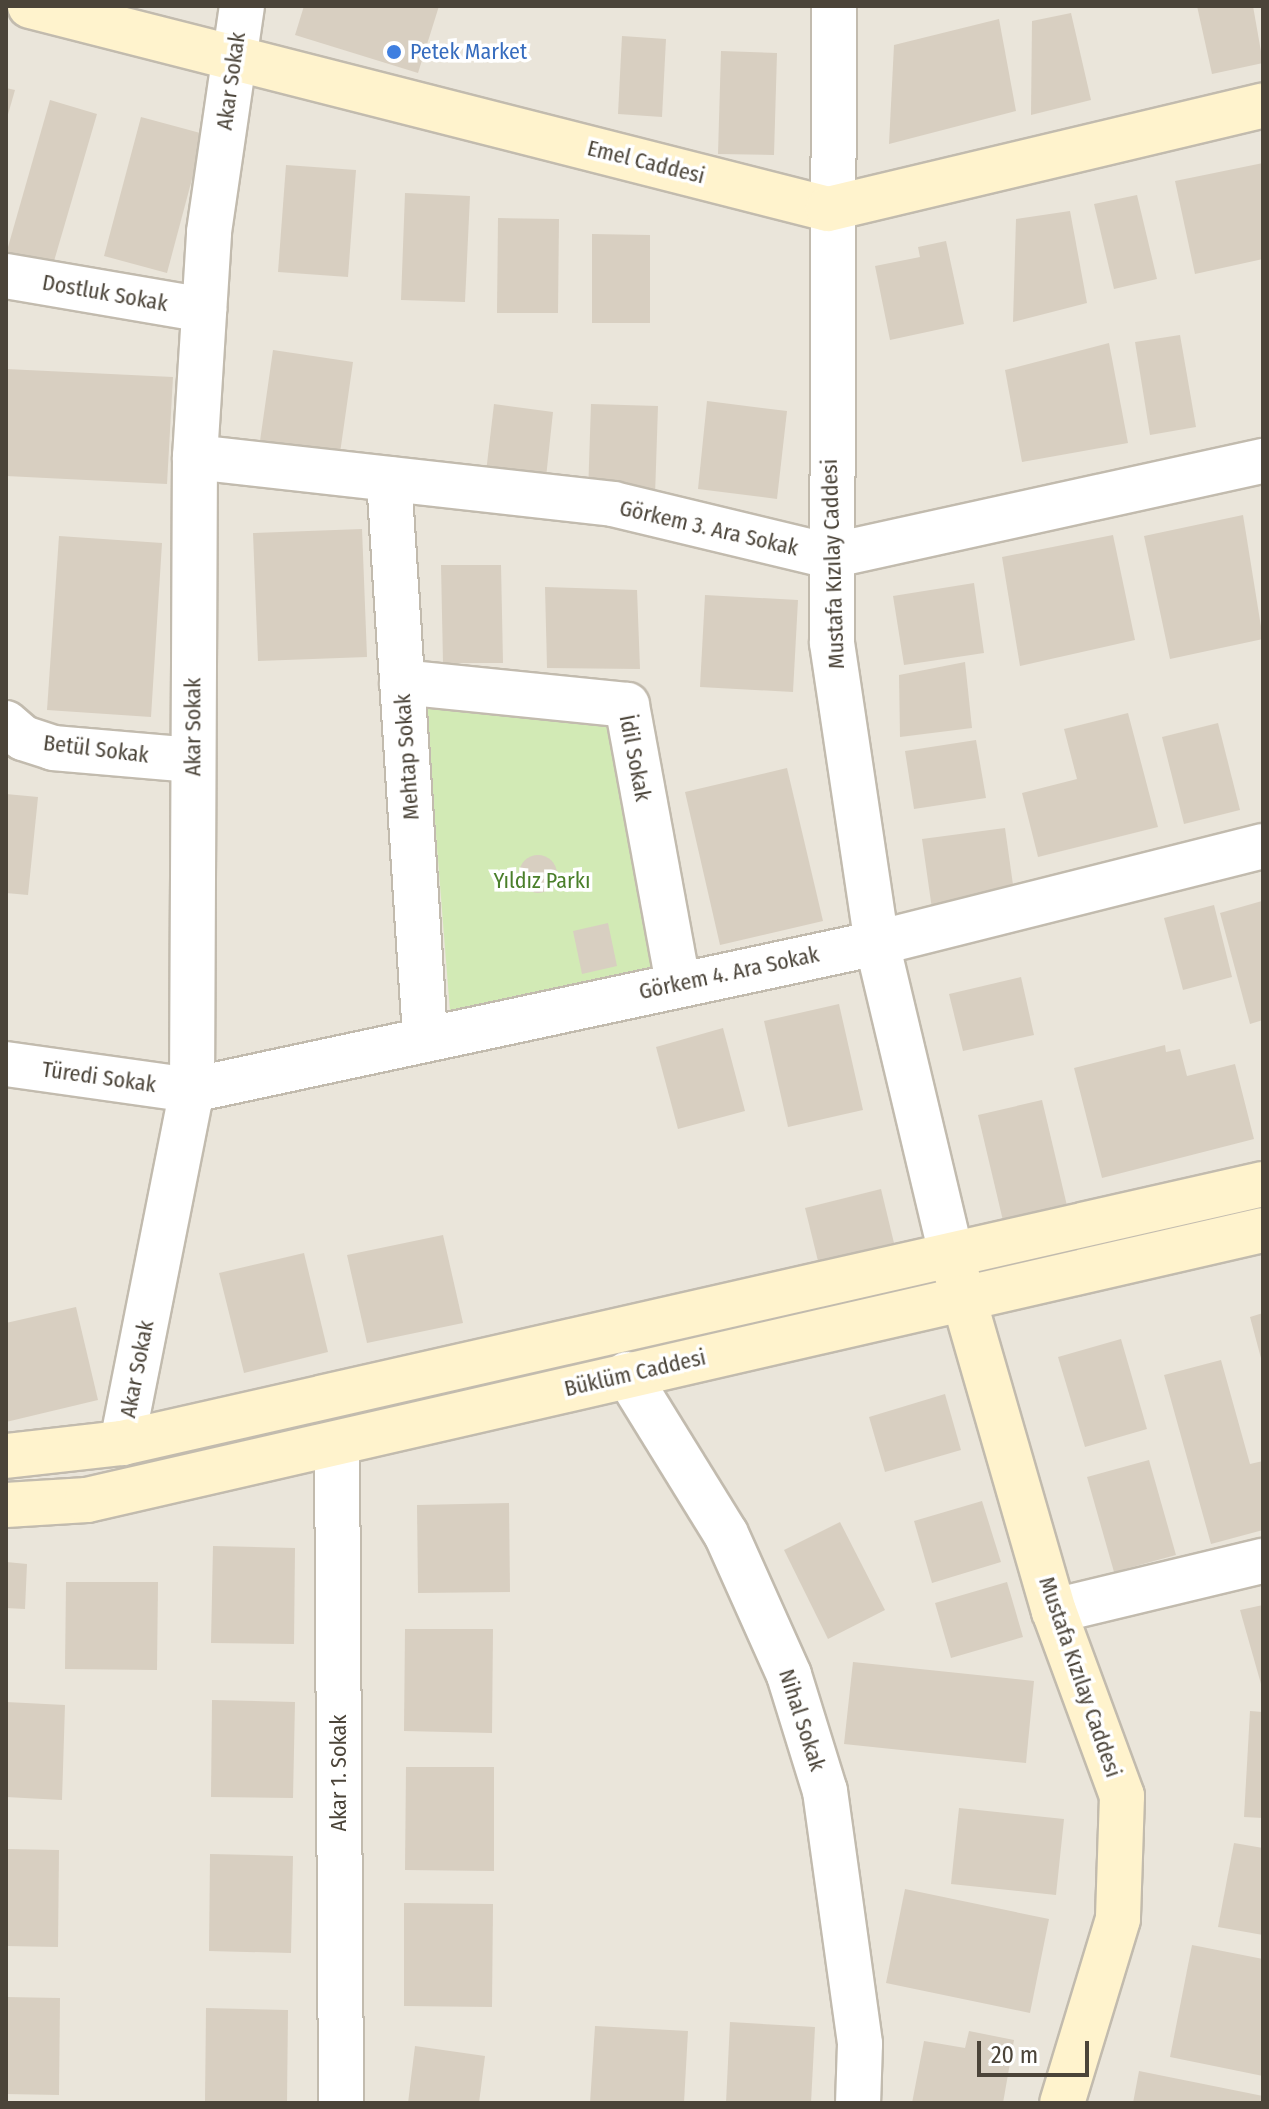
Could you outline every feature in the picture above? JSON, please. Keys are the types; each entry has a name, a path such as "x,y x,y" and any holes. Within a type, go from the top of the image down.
{"main road":[{"name":"Emel Caddesi","path":"30,6 828,209 1263,105"},
{"name":"Büklüm Caddesi","path":"6,1456 122,1443 1263,1184"},
{"name":"Büklüm Caddesi","path":"6,1505 87,1500 1263,1230"},
{"name":"Mustafa Kızılay Caddesi","path":"951,1254 1054,1611 1122,1796 1118,1919 1062,2103"}],"street":[{"name":"Akar Sokak","path":"122,1443 192,1090 195,457 204,310 242,6"},
{"name":"Mustafa Kızılay Caddesi","path":"834,6 828,209 832,643 877,943 951,1254"},
{"name":"Dostluk Sokak","path":"6,276 204,310"},
{"name":"Görkem 3. Ara Sokak","path":"195,457 613,504 830,556 1263,461"},
{"name":"Mehtap Sokak","path":"389,479 425,1035"},
{"name":"İdil Sokak","path":"402,682 627,705 678,983"},
{"name":"Betül Sokak","path":"6,723 23,738 53,748 192,760"},
{"name":"Görkem 4. Ara Sokak","path":"192,1090 425,1035 877,943 1263,846"},
{"name":"Türedi Sokak","path":"6,1064 192,1090"},
{"name":"Nihal Sokak","path":"627,1374 726,1534 793,1690 825,1791 860,2044 858,2103"},
{"name":"Akar 1. Sokak","path":"337,1444 341,2103"},
{"path":"1054,1611 1263,1561"}],"shaded area":[{"path":"6,6 1263,6 1263,2103 6,2103"}],"green space":[{"name":"Yıldız Parkı","path":"426,708 614,717 662,969 450,1011"}],"building":[{"path":"304,6 439,6 418,73 295,35"},
{"path":"1197,6 1253,6 1263,63 1212,74"},
{"path":"1071,13 1091,100 1031,115 1032,21"},
{"path":"999,19 1016,111 889,144 894,45"},
{"path":"622,36 666,39 662,117 618,114"},
{"path":"721,51 777,53 774,155 718,154"},
{"path":"6,88 15,90 7,118 6,118"},
{"path":"50,100 97,114 52,268 6,254"},
{"path":"141,117 204,134 167,273 104,256"},
{"path":"1263,163 1263,259 1195,274 1175,181"},
{"path":"286,165 356,170 348,277 278,272"},
{"path":"405,193 470,196 465,302 401,300"},
{"path":"1137,195 1157,279 1114,289 1094,204"},
{"path":"1070,211 1087,303 1013,322 1016,219"},
{"path":"498,218 559,219 558,313 497,313"},
{"path":"592,234 650,235 650,323 592,323"},
{"path":"946,241 964,324 890,340 875,266 920,257 918,247"},
{"path":"1180,335 1196,427 1150,435 1135,342"},
{"path":"1109,343 1128,443 1022,462 1005,370"},
{"path":"273,350 353,362 338,467 258,455"},
{"path":"6,369 173,377 167,484 6,476"},
{"path":"707,401 787,411 777,499 698,489"},
{"path":"494,404 553,412 545,487 485,481"},
{"path":"591,404 658,406 655,496 588,494"},
{"path":"1243,515 1263,639 1170,659 1144,536"},
{"path":"362,529 367,657 258,661 253,533"},
{"path":"1113,535 1135,640 1020,666 1002,557"},
{"path":"59,536 162,543 151,717 47,710"},
{"path":"441,565 501,565 503,663 443,663"},
{"path":"974,583 984,653 904,665 893,596"},
{"path":"545,587 637,590 640,669 547,668"},
{"path":"705,595 798,600 793,692 700,687"},
{"path":"965,662 972,728 900,737 899,675"},
{"path":"1128,713 1158,827 1038,857 1022,793 1077,779 1064,729"},
{"path":"1218,723 1240,810 1184,824 1162,737"},
{"path":"976,740 986,798 914,809 905,751"},
{"path":"787,768 823,921 720,945 685,792"},
{"path":"6,794 38,797 28,895 6,893"},
{"path":"1005,828 1015,899 932,909 922,839"},
{"path":"538,855 552,860 557,874 552,888 538,893 524,888 519,874 524,860"},
{"path":"1262,901 1263,1020 1250,1024 1220,913"},
{"path":"1214,905 1232,977 1183,990 1164,918"},
{"path":"608,923 617,966 582,974 573,931"},
{"path":"1021,977 1034,1035 963,1051 949,994"},
{"path":"839,1004 863,1110 788,1127 764,1021"},
{"path":"723,1028 745,1111 678,1129 656,1047"},
{"path":"1165,1045 1166,1052 1180,1049 1187,1076 1235,1064 1254,1139 1102,1178 1074,1068"},
{"path":"1042,1100 1068,1210 1004,1225 978,1115"},
{"path":"881,1189 894,1243 818,1261 805,1208"},
{"path":"443,1235 463,1323 367,1343 347,1255"},
{"path":"304,1253 328,1352 244,1373 219,1273"},
{"path":"76,1307 98,1400 6,1422 6,1323"},
{"path":"1263,1313 1263,1362 1262,1362 1250,1317"},
{"path":"1121,1339 1147,1429 1085,1447 1058,1357"},
{"path":"1221,1360 1250,1464 1263,1461 1263,1530 1211,1544 1164,1375"},
{"path":"945,1394 961,1450 885,1472 869,1417"},
{"path":"1149,1460 1176,1555 1114,1572 1087,1477"},
{"path":"982,1501 1001,1562 932,1583 914,1521"},
{"path":"509,1503 510,1592 418,1593 417,1505"},
{"path":"840,1522 885,1610 828,1639 784,1550"},
{"path":"213,1546 295,1548 294,1644 211,1643"},
{"path":"6,1562 27,1564 25,1609 6,1608"},
{"path":"66,1582 158,1582 157,1670 65,1669"},
{"path":"1007,1582 1023,1637 951,1658 935,1603"},
{"path":"1263,1605 1263,1691 1240,1610"},
{"path":"405,1629 493,1629 492,1733 404,1731"},
{"path":"853,1662 1034,1681 1026,1763 844,1744"},
{"path":"212,1700 295,1702 293,1798 211,1797"},
{"path":"6,1702 65,1705 62,1800 6,1797"},
{"path":"1250,1711 1263,1712 1263,1818 1244,1817"},
{"path":"406,1767 494,1767 494,1871 405,1870"},
{"path":"959,1808 1064,1819 1056,1895 951,1884"},
{"path":"1234,1843 1263,1848 1263,1935 1218,1927"},
{"path":"6,1849 59,1850 58,1947 6,1946"},
{"path":"210,1854 293,1856 291,1953 209,1951"},
{"path":"905,1889 1049,1919 1030,2013 886,1983"},
{"path":"404,1903 493,1904 492,2007 404,2006"},
{"path":"1192,1945 1263,1959 1263,2076 1170,2057"},
{"path":"6,1997 60,1998 59,2095 6,2094"},
{"path":"206,2008 288,2010 287,2103 205,2103"},
{"path":"730,2022 815,2027 811,2103 726,2103"},
{"path":"595,2026 688,2031 684,2103 590,2103"},
{"path":"969,2031 1014,2040 1003,2103 912,2103 924,2041 965,2048"},
{"path":"415,2046 485,2056 479,2103 408,2103"},
{"path":"1139,2071 1263,2096 1263,2103 1133,2103"}],"place":[{"name":"Petek Market","path":"394,52"}]}
